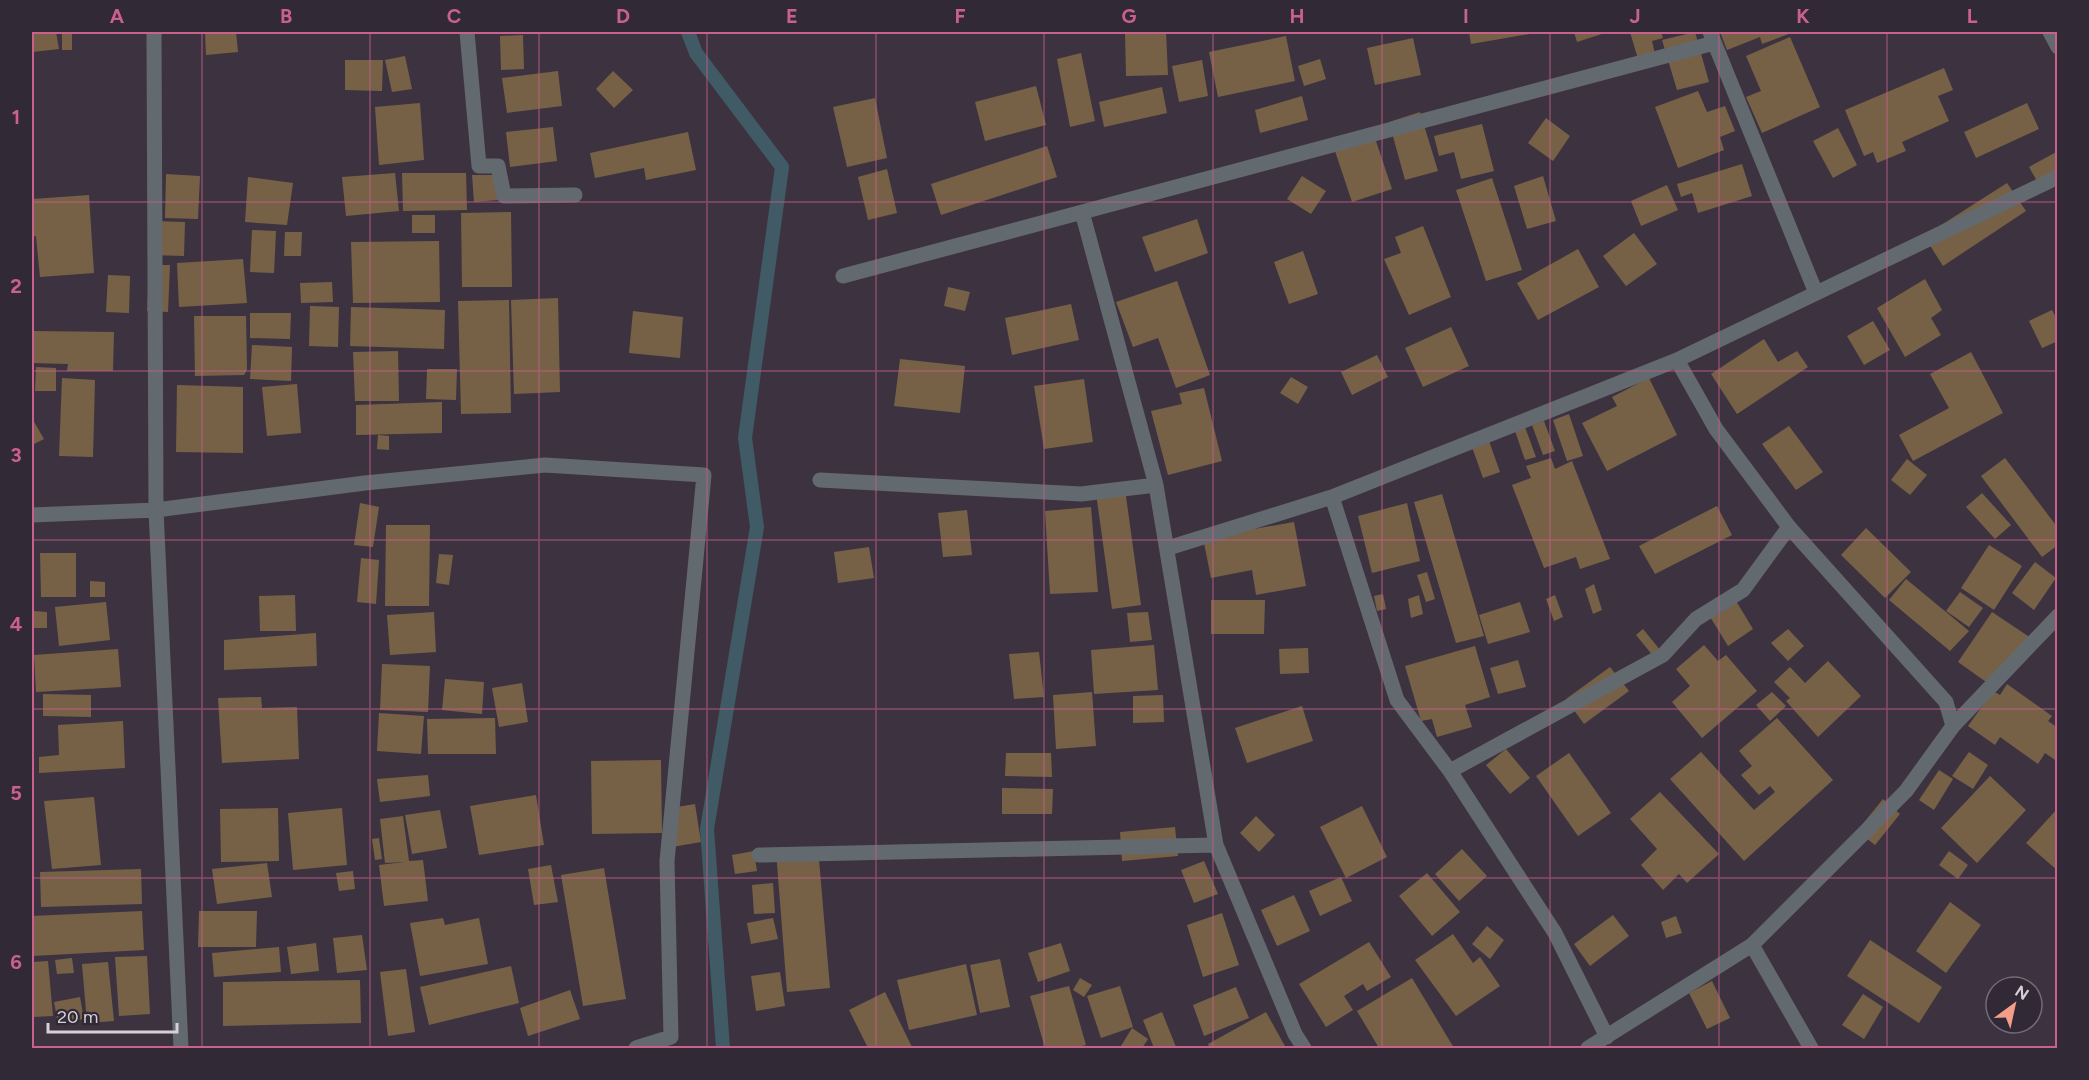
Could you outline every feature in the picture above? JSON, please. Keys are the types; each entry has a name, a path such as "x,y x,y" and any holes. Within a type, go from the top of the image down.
{"street":[{"path":"154,32 156,510 181,1048"},
{"path":"467,32 479,166 498,166 504,196 575,195"},
{"path":"2050,32 2058,46"},
{"path":"843,276 1712,37 1816,294"},
{"path":"1168,548 1332,497 1677,360 2058,177"},
{"path":"1082,212 1156,485 1216,845 1295,1034 1304,1048"},
{"path":"1677,360 1716,429 1789,527 1946,702 1953,726"},
{"path":"32,515 156,510 364,483 545,465 704,475 667,861 671,1037 636,1048"},
{"path":"820,480 1081,494 1156,485"},
{"path":"1332,497 1397,700 1450,771 1555,933 1607,1037"},
{"path":"1450,771 1663,655 1696,619 1743,591 1789,527"},
{"path":"1588,1048 1752,945 1906,791 1953,726 2058,616"},
{"path":"759,855 1216,845"},
{"path":"1752,945 1811,1048"}],"building":[{"path":"32,32 56,32 59,49 32,52"},
{"path":"62,32 72,32 72,50 62,50"},
{"path":"205,32 236,32 238,52 206,55"},
{"path":"1125,32 1166,32 1168,75 1126,76"},
{"path":"1469,32 1535,32 1535,33 1471,44"},
{"path":"1574,32 1608,32 1577,42"},
{"path":"1630,32 1661,32 1663,38 1652,41 1655,54 1638,59"},
{"path":"1695,32 1709,82 1677,90 1662,40"},
{"path":"1720,32 1794,32 1762,44 1760,37 1727,50"},
{"path":"523,35 524,69 501,70 500,36"},
{"path":"1286,36 1295,81 1218,97 1209,52"},
{"path":"1790,37 1820,107 1762,133 1746,97 1761,91 1746,56"},
{"path":"1413,38 1421,75 1375,85 1367,48"},
{"path":"1081,53 1095,121 1070,127 1057,59"},
{"path":"405,56 412,89 392,92 385,60"},
{"path":"1320,59 1326,79 1304,86 1298,66"},
{"path":"345,60 383,60 382,91 345,90"},
{"path":"1202,60 1208,96 1179,102 1172,66"},
{"path":"1944,68 1953,90 1938,96 1949,121 1902,142 1906,151 1877,163 1873,152 1864,156 1845,110"},
{"path":"558,71 562,106 507,113 502,78"},
{"path":"613,71 633,90 614,108 596,89"},
{"path":"1036,86 1046,125 985,141 975,102"},
{"path":"1162,87 1167,113 1104,127 1099,102"},
{"path":"1698,91 1707,112 1725,106 1735,131 1720,137 1724,150 1678,168 1655,107"},
{"path":"1302,96 1308,120 1260,133 1255,110"},
{"path":"875,98 887,158 847,167 833,107"},
{"path":"420,103 424,160 379,165 375,107"},
{"path":"2027,103 2039,129 1976,158 1964,132"},
{"path":"1420,112 1438,171 1405,180 1389,122"},
{"path":"1546,118 1570,136 1553,161 1528,143"},
{"path":"1482,124 1494,171 1461,179 1454,152 1439,156 1434,136"},
{"path":"553,127 557,161 510,167 506,132"},
{"path":"1838,128 1857,165 1833,178 1813,141"},
{"path":"1372,129 1392,189 1352,202 1332,142"},
{"path":"688,132 696,170 646,180 644,168 595,178 590,153"},
{"path":"1047,146 1057,177 941,215 931,184"},
{"path":"2058,151 2058,172 2038,183 2029,167"},
{"path":"1742,164 1752,196 1698,213 1692,193 1681,197 1677,184"},
{"path":"887,169 897,213 868,220 858,177"},
{"path":"395,173 399,211 346,216 342,177"},
{"path":"402,173 466,173 467,210 403,211"},
{"path":"166,174 200,176 198,219 165,218"},
{"path":"472,175 496,175 498,200 474,202"},
{"path":"1302,176 1326,191 1311,214 1287,199"},
{"path":"1543,176 1556,221 1527,229 1514,186"},
{"path":"248,177 293,183 287,225 245,222"},
{"path":"1492,178 1522,270 1486,281 1456,190"},
{"path":"2007,183 2026,211 1943,266 1924,236"},
{"path":"1667,185 1678,210 1641,226 1631,201"},
{"path":"89,195 94,273 40,277 36,236 32,237 32,199"},
{"path":"511,212 512,287 462,287 461,213"},
{"path":"412,215 435,215 435,233 412,233"},
{"path":"1197,219 1208,253 1155,272 1142,237"},
{"path":"154,221 185,222 184,256 152,255"},
{"path":"1423,226 1451,297 1409,315 1384,259 1401,253 1395,237"},
{"path":"252,230 276,231 274,273 250,272"},
{"path":"285,232 302,232 301,256 284,256"},
{"path":"1634,233 1657,264 1626,286 1603,256"},
{"path":"439,241 440,302 353,303 351,242"},
{"path":"1578,249 1599,287 1538,320 1517,283"},
{"path":"1303,251 1318,294 1289,304 1274,262"},
{"path":"243,259 247,303 179,307 177,263"},
{"path":"149,265 170,265 168,312 147,311"},
{"path":"108,275 130,276 129,313 106,312"},
{"path":"1925,279 1942,310 1931,318 1941,335 1905,357 1877,308"},
{"path":"1177,281 1210,375 1176,388 1158,338 1133,347 1116,302"},
{"path":"332,282 333,302 301,303 300,283"},
{"path":"948,287 970,292 965,311 944,306"},
{"path":"558,298 560,392 514,394 511,300"},
{"path":"509,300 511,413 461,414 458,301"},
{"path":"1071,304 1079,340 1012,355 1005,318"},
{"path":"310,306 339,307 338,347 309,346"},
{"path":"351,307 445,310 444,349 350,346"},
{"path":"2052,310 2058,321 2058,341 2042,348 2029,321"},
{"path":"633,311 683,317 680,358 629,353"},
{"path":"250,313 291,313 290,339 250,338"},
{"path":"194,316 246,316 247,370 244,375 195,376"},
{"path":"1873,321 1890,350 1864,365 1847,336"},
{"path":"1451,327 1469,366 1423,387 1405,348"},
{"path":"32,331 114,332 113,371 67,371 68,364 32,363"},
{"path":"1764,339 1778,362 1797,351 1808,367 1737,414 1711,374"},
{"path":"252,345 292,347 291,381 250,379"},
{"path":"398,351 399,401 355,401 353,352"},
{"path":"1971,352 2003,413 1913,461 1899,435 1949,408 1930,374"},
{"path":"1377,355 1388,377 1352,395 1341,372"},
{"path":"900,359 965,366 960,413 894,406"},
{"path":"36,367 56,368 56,391 35,391"},
{"path":"427,369 457,369 456,400 426,399"},
{"path":"1291,377 1308,387 1298,404 1280,393"},
{"path":"62,378 95,380 93,457 59,456"},
{"path":"1649,378 1677,435 1607,471 1582,423 1617,406 1612,397"},
{"path":"1084,379 1093,442 1044,449 1034,386"},
{"path":"297,384 301,433 267,436 262,387"},
{"path":"177,385 243,387 243,453 176,452"},
{"path":"1204,388 1222,461 1168,475 1151,411 1182,404 1179,393"},
{"path":"442,402 442,433 356,435 356,405"},
{"path":"1569,414 1583,456 1567,461 1553,420"},
{"path":"32,421 44,439 32,445"},
{"path":"1544,421 1555,451 1543,455 1532,425"},
{"path":"1789,426 1823,472 1796,490 1762,444"},
{"path":"1525,427 1536,457 1525,460 1515,431"},
{"path":"378,435 389,436 389,450 377,449"},
{"path":"1489,441 1500,472 1483,478 1472,447"},
{"path":"1551,458 1555,469 1572,461 1610,559 1580,569 1576,557 1544,568 1512,485 1531,478 1526,466"},
{"path":"2005,458 2058,528 2058,545 2042,557 1981,476"},
{"path":"1907,459 1927,475 1910,495 1891,480"},
{"path":"1125,489 1141,605 1112,609 1096,493"},
{"path":"1982,493 2011,525 1995,539 1966,507"},
{"path":"1442,494 1484,636 1456,643 1414,502"},
{"path":"360,503 379,507 373,547 354,545"},
{"path":"1407,503 1420,561 1372,573 1358,516"},
{"path":"1717,506 1732,535 1655,574 1639,546"},
{"path":"1091,507 1098,592 1050,594 1045,511"},
{"path":"967,510 972,555 943,557 938,513"},
{"path":"1294,522 1306,586 1256,595 1252,570 1211,578 1203,538"},
{"path":"386,525 430,525 429,606 385,606"},
{"path":"1866,528 1911,572 1885,598 1841,555"},
{"path":"1989,545 2022,566 1994,610 1961,588"},
{"path":"869,547 874,578 838,583 834,552"},
{"path":"40,553 76,553 76,597 41,597"},
{"path":"439,554 453,555 449,585 436,583"},
{"path":"361,558 379,560 376,604 357,602"},
{"path":"2035,562 2056,578 2034,610 2012,593"},
{"path":"1427,572 1435,599 1426,602 1417,575"},
{"path":"1906,579 1969,631 1950,651 1889,600"},
{"path":"90,581 105,582 105,597 90,597"},
{"path":"1594,584 1602,610 1593,614 1585,589"},
{"path":"1730,591 1753,629 1728,646 1704,607"},
{"path":"1960,592 1983,608 1969,627 1946,611"},
{"path":"1383,594 1386,609 1377,611 1374,596"},
{"path":"295,595 296,631 260,631 259,596"},
{"path":"1419,595 1423,614 1411,618 1408,599"},
{"path":"1555,595 1563,617 1554,621 1546,599"},
{"path":"1211,600 1265,600 1264,634 1211,634"},
{"path":"106,602 110,640 59,646 55,607"},
{"path":"1520,602 1530,632 1488,644 1479,615"},
{"path":"33,611 47,612 47,628 33,628"},
{"path":"434,612 436,652 390,655 387,615"},
{"path":"1148,612 1152,640 1130,642 1127,613"},
{"path":"1992,612 2031,638 1996,689 1958,662"},
{"path":"1643,629 1661,651 1654,657 1636,635"},
{"path":"1788,629 1804,646 1788,661 1771,643"},
{"path":"316,633 317,666 224,670 224,640"},
{"path":"1154,645 1158,690 1094,694 1091,650"},
{"path":"1704,645 1718,661 1726,655 1757,691 1702,738 1672,702 1690,686 1676,669"},
{"path":"1475,646 1490,697 1465,705 1472,727 1437,737 1432,719 1421,721 1405,666"},
{"path":"1308,648 1309,673 1280,674 1279,649"},
{"path":"118,649 121,687 36,692 34,655"},
{"path":"1039,652 1044,697 1014,699 1009,654"},
{"path":"1518,660 1526,687 1498,694 1490,668"},
{"path":"1828,661 1861,696 1818,737 1786,701 1790,698 1774,682 1790,667 1805,683"},
{"path":"382,664 430,666 428,712 380,710"},
{"path":"1610,667 1629,691 1584,724 1566,699"},
{"path":"445,679 484,682 482,714 442,710"},
{"path":"522,683 528,722 499,727 492,688"},
{"path":"2007,684 2052,716 2048,721 2058,728 2058,762 2045,753 2038,764 2000,737 1995,745 1968,726 1993,691 2000,695"},
{"path":"1092,692 1096,746 1056,749 1053,695"},
{"path":"1772,692 1786,706 1770,721 1756,705"},
{"path":"43,694 91,695 91,717 43,716"},
{"path":"1163,695 1164,722 1133,723 1133,696"},
{"path":"261,697 262,708 297,707 299,759 222,763 218,698"},
{"path":"1302,706 1313,741 1247,763 1235,728"},
{"path":"379,713 424,716 421,754 377,751"},
{"path":"495,718 496,754 428,754 427,719"},
{"path":"1777,718 1833,780 1744,861 1670,779 1701,752 1754,810 1775,792 1770,786 1759,795 1741,775 1752,766 1739,751"},
{"path":"123,721 125,768 39,773 39,757 59,755 58,725"},
{"path":"1506,749 1530,778 1510,794 1486,765"},
{"path":"1969,752 1988,765 1973,789 1952,776"},
{"path":"1006,753 1051,753 1052,777 1005,776"},
{"path":"1569,753 1611,813 1578,836 1536,776"},
{"path":"661,760 662,833 592,834 591,761"},
{"path":"1939,770 1953,779 1934,810 1919,800"},
{"path":"428,775 430,796 380,802 377,779"},
{"path":"1990,776 2026,810 1977,863 1941,828"},
{"path":"1002,788 1053,789 1052,814 1002,814"},
{"path":"1660,792 1719,854 1687,883 1679,874 1663,890 1641,865 1657,849 1630,819"},
{"path":"536,795 544,845 479,855 470,806"},
{"path":"94,797 101,865 52,869 44,801"},
{"path":"1883,799 1900,814 1875,845 1857,831"},
{"path":"695,804 701,842 672,847 665,809"},
{"path":"1362,806 1387,857 1346,878 1320,827"},
{"path":"278,808 279,861 221,862 220,809"},
{"path":"342,808 347,865 293,870 288,813"},
{"path":"2058,808 2058,871 2026,843"},
{"path":"440,810 447,848 412,854 405,815"},
{"path":"403,816 409,861 423,860 428,901 384,906 379,865 404,862 385,863 380,819"},
{"path":"1256,816 1275,835 1259,852 1240,833"},
{"path":"1175,827 1178,856 1122,861 1120,832"},
{"path":"379,838 382,859 375,860 372,839"},
{"path":"818,848 830,988 787,992 776,851"},
{"path":"1462,849 1487,876 1459,901 1435,874"},
{"path":"754,851 757,871 735,874 732,855"},
{"path":"1949,851 1968,865 1958,879 1939,865"},
{"path":"1204,861 1218,894 1194,903 1181,870"},
{"path":"267,863 272,897 217,904 212,869"},
{"path":"551,865 558,902 534,905 528,869"},
{"path":"604,868 626,999 583,1006 561,875"},
{"path":"141,869 142,904 41,907 40,872"},
{"path":"353,871 355,889 339,891 336,873"},
{"path":"1427,873 1460,912 1432,936 1399,896"},
{"path":"1341,877 1352,901 1320,916 1309,891"},
{"path":"773,883 775,913 754,914 752,885"},
{"path":"1294,895 1310,931 1277,946 1261,910"},
{"path":"1950,902 1981,925 1946,973 1916,951"},
{"path":"142,911 144,950 32,956 32,916"},
{"path":"199,911 257,911 256,947 198,947"},
{"path":"1222,913 1239,965 1203,977 1187,925"},
{"path":"1613,915 1629,936 1590,966 1574,944"},
{"path":"1676,916 1682,933 1666,938 1661,922"},
{"path":"443,918 445,925 479,918 488,964 420,976 410,923"},
{"path":"773,918 778,939 751,944 747,923"},
{"path":"1487,926 1504,940 1490,959 1472,944"},
{"path":"1453,934 1473,963 1480,957 1500,986 1456,1016 1415,960"},
{"path":"362,935 367,970 337,973 333,938"},
{"path":"1870,940 1942,987 1919,1023 1847,976"},
{"path":"1369,942 1391,977 1367,991 1363,984 1344,996 1353,1010 1326,1027 1299,984"},
{"path":"316,943 319,971 291,974 287,947"},
{"path":"1061,943 1070,971 1038,982 1028,953"},
{"path":"279,947 281,972 214,977 212,953"},
{"path":"147,956 150,1014 119,1016 115,957"},
{"path":"72,958 74,973 57,974 55,960"},
{"path":"1000,959 1010,1007 980,1013 970,965"},
{"path":"48,961 53,1016 33,1017 32,962"},
{"path":"108,962 114,1021 87,1023 82,964"},
{"path":"966,964 977,1015 909,1030 897,980"},
{"path":"511,966 519,1003 429,1025 420,987"},
{"path":"406,969 415,1032 388,1036 380,972"},
{"path":"780,972 785,1006 756,1011 751,976"},
{"path":"1080,978 1092,985 1084,997 1073,990"},
{"path":"1412,978 1454,1048 1379,1048 1357,1011"},
{"path":"360,980 361,1023 223,1026 223,982"},
{"path":"1712,981 1730,1018 1707,1029 1689,993"},
{"path":"1069,986 1086,1045 1074,1048 1045,1048 1030,996"},
{"path":"1120,986 1133,1027 1101,1038 1087,996"},
{"path":"1236,987 1249,1018 1204,1036 1193,1005"},
{"path":"570,990 580,1019 528,1036 520,1008"},
{"path":"885,992 912,1047 868,1048 849,1010"},
{"path":"1863,994 1883,1007 1864,1039 1842,1025"},
{"path":"80,997 84,1019 58,1023 54,1002"},
{"path":"1162,1012 1176,1047 1154,1048 1143,1020"},
{"path":"1266,1012 1286,1048 1210,1048 1208,1044"},
{"path":"1132,1028 1148,1039 1142,1048 1121,1046"}],"waterway":[{"path":"688,32 696,53 782,167 745,438 757,527 707,829 723,1048"}]}
